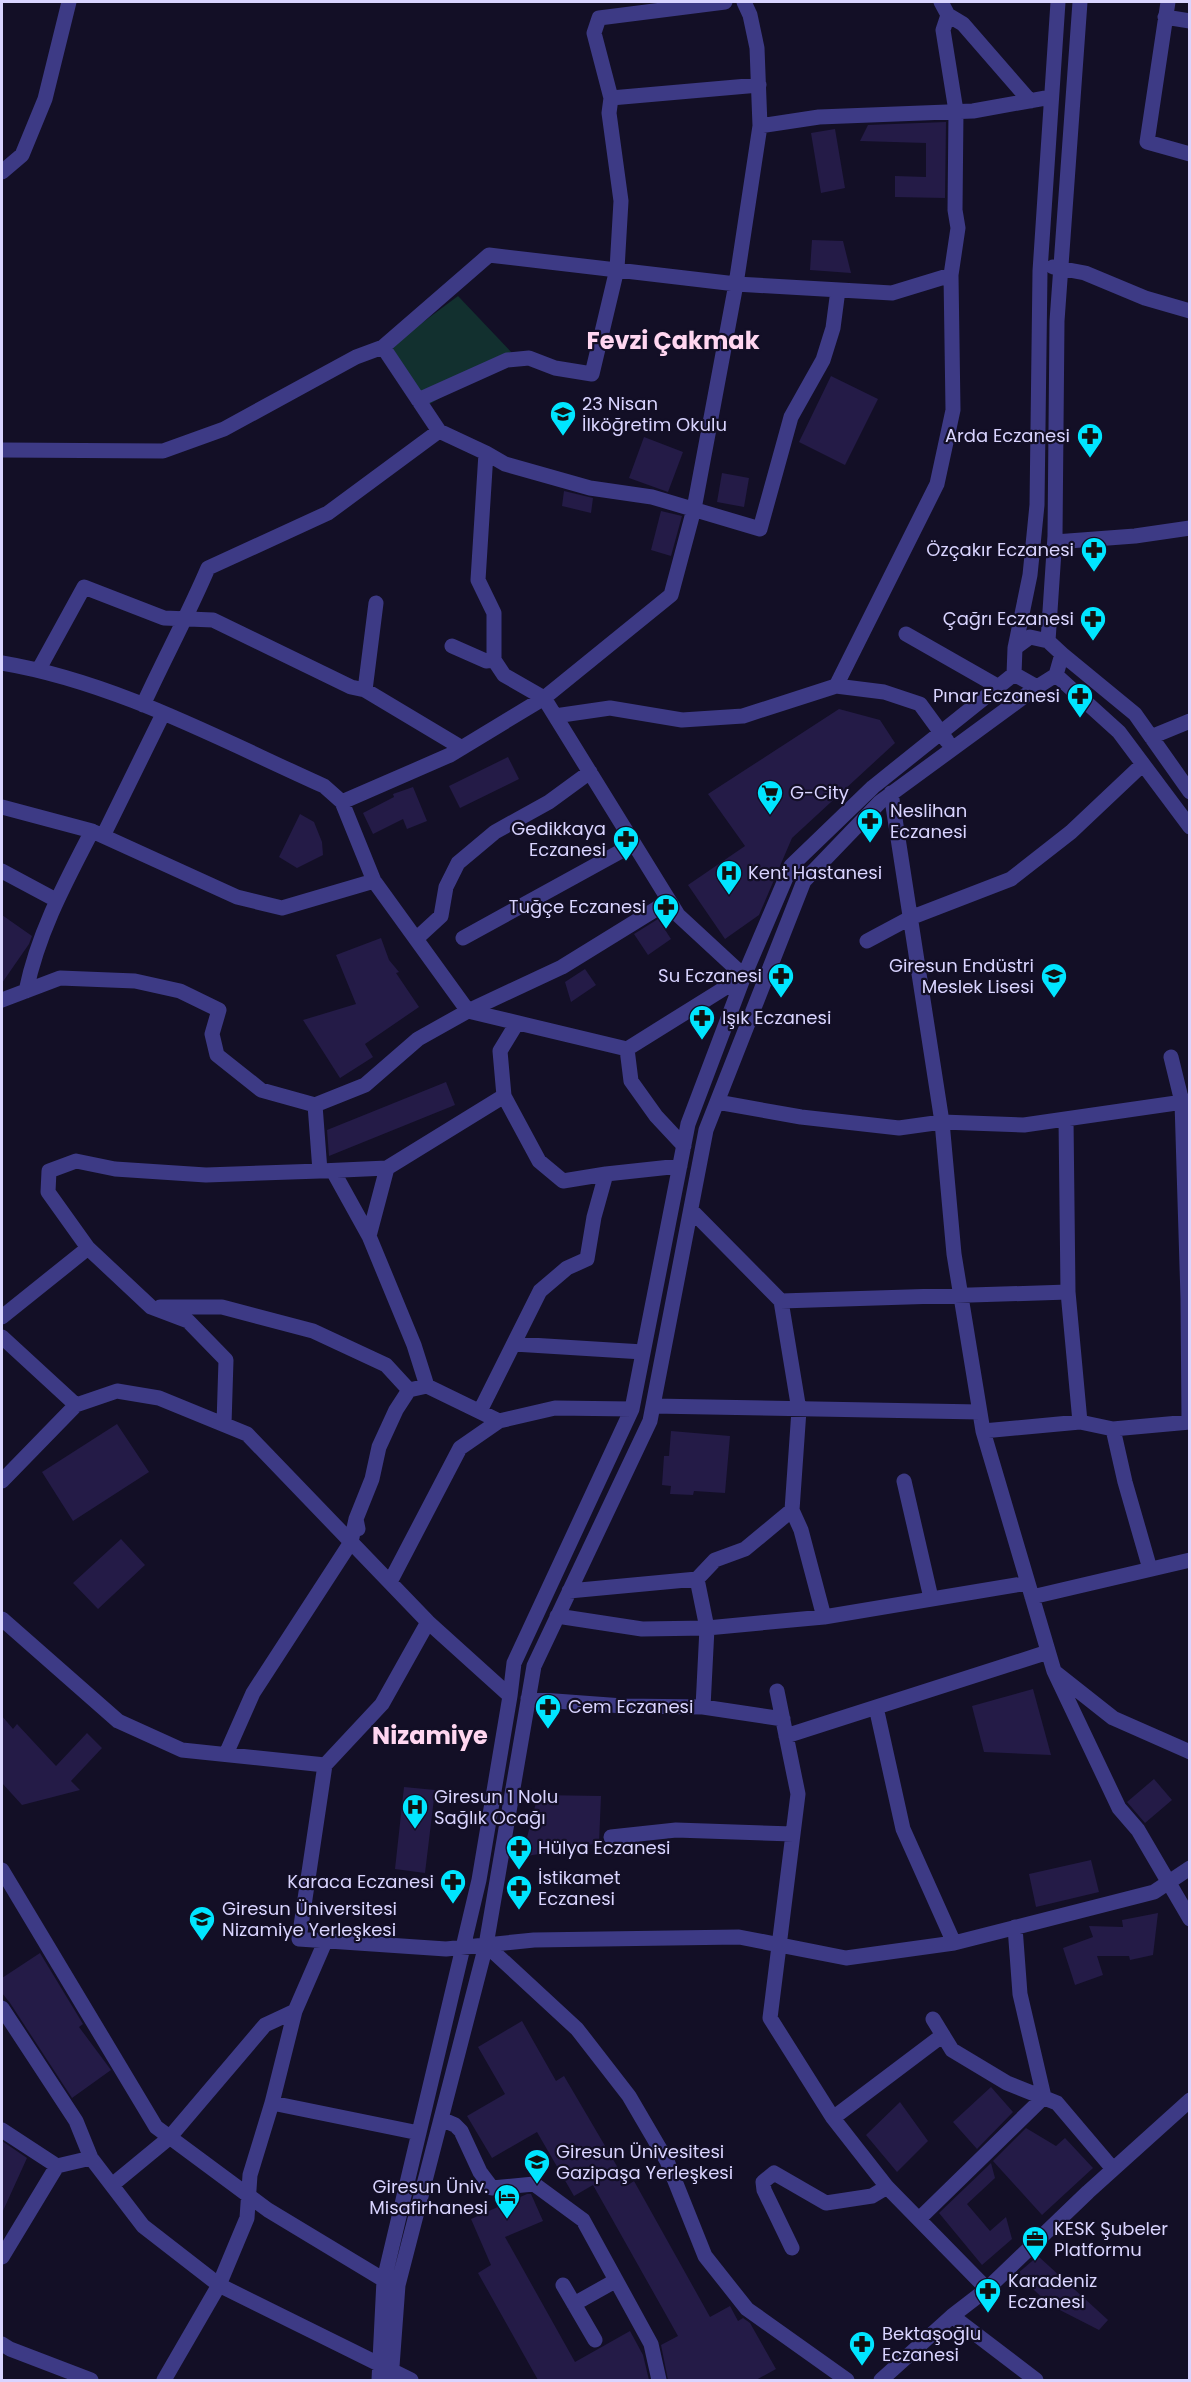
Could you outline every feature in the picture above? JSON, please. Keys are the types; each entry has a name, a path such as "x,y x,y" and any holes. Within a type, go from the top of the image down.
{"street":[{"path":"2,172 22,156 45,99 69,2"},
{"path":"418,400 507,360 529,358 555,368 592,374 617,269 621,201 609,113 611,98 594,33 599,18 725,2"},
{"path":"342,802 450,755 544,698 671,595 694,509 736,284 760,126 757,48 750,15 744,2"},
{"path":"387,2371 384,2280 479,1880 510,1696 513,1663 632,1410 688,1124 744,976 791,866 873,787 1014,674 1015,648 1030,575 1037,505 1040,267 1058,2"},
{"path":"1048,641 1055,542 1057,321 1080,2"},
{"path":"1168,2 1147,142 1190,154"},
{"path":"945,8 963,24 1030,101"},
{"path":"836,686 937,484 953,410 951,275 958,228 955,210 956,111 943,30 945,8"},
{"path":"1165,17 1190,21"},
{"path":"611,98 759,85"},
{"path":"760,126 819,117 973,111 1051,97"},
{"path":"2,450 163,451 224,429 356,357 383,347 489,255 736,284 892,293 951,275"},
{"path":"1040,267 1085,273 1146,298 1190,311"},
{"path":"383,347 439,431 505,464 590,488 652,497 760,529 791,417 823,360 833,328 838,290"},
{"path":"143,705 176,635 187,618 208,568 328,513 439,431"},
{"path":"486,453 478,580 494,613 494,660 504,675 544,698 678,915 744,976"},
{"path":"1055,542 1135,536 1190,528"},
{"path":"39,669 84,587 164,618 213,620 351,687 365,690 462,748"},
{"path":"365,690 376,603"},
{"path":"906,634 999,687"},
{"path":"1015,648 1030,638 1048,641 1136,714 1190,792"},
{"path":"452,646 486,661 494,660"},
{"path":"379,2380 387,2371 398,2285 486,1945 534,1666 650,1421 706,1130 804,881 891,793 1036,687 1056,675 1062,654"},
{"path":"2,663 39,669 107,690 324,786 342,802 374,881 468,1011 627,1049 744,976"},
{"path":"1014,674 1036,687"},
{"path":"1056,675 1119,732 1190,827"},
{"path":"555,716 610,708 682,720 743,716 836,686 884,692 920,704 940,733 954,747"},
{"path":"26,991 32,962 56,900 98,834 164,714"},
{"path":"1150,737 1190,721"},
{"path":"867,941 910,918 1011,879 1071,832 1143,764"},
{"path":"416,939 441,916 446,887 458,863 495,832 549,802 590,772"},
{"path":"891,793 942,1122 954,1254 983,1431 1054,1671 1119,1808 1138,1830 1190,1919"},
{"path":"2,807 98,834 237,897 282,908 374,881"},
{"path":"463,938 634,844"},
{"path":"2,871 56,900"},
{"path":"2,1000 60,978 135,981 180,991 219,1010 212,1034 217,1055 261,1090 315,1106 365,1085 418,1039 468,1011 562,967 669,901"},
{"path":"517,1023 500,1051 504,1096 538,1161 563,1181 680,1166"},
{"path":"627,1049 631,1081 656,1116 684,1146"},
{"path":"983,1431 1080,1422 1113,1429 1189,1422 1186,1101 1171,1057"},
{"path":"224,1424 226,1360 188,1321 151,1307 88,1248 48,1192 49,1171 76,1161 115,1169 206,1175 387,1168 504,1096"},
{"path":"717,1102 801,1116 899,1128 942,1122 1024,1125 1186,1101"},
{"path":"315,1106 327,1171 369,1236 414,1345 427,1386"},
{"path":"1066,1119 1068,1292 1080,1422"},
{"path":"369,1236 387,1168"},
{"path":"480,1411 540,1291 567,1268 587,1259 594,1217 606,1174"},
{"path":"691,1210 781,1301 799,1410 792,1510 801,1530 824,1617"},
{"path":"2,1317 88,1248"},
{"path":"781,1301 1068,1292"},
{"path":"151,1307 222,1307 313,1331 386,1365 409,1390"},
{"path":"2,1337 76,1405"},
{"path":"514,1344 643,1352"},
{"path":"226,1754 253,1693 356,1547 357,1519 372,1479 379,1447 396,1410 409,1390 427,1386 499,1421"},
{"path":"2,1481 76,1405 117,1391 159,1398 224,1424 247,1434 428,1622 510,1696"},
{"path":"653,1406 980,1412"},
{"path":"390,1582 460,1448 499,1421 555,1408 632,1410"},
{"path":"1113,1429 1125,1482 1150,1569"},
{"path":"904,1481 931,1598"},
{"path":"569,1591 697,1579 716,1560 745,1549 792,1510"},
{"path":"558,1616 642,1629 707,1628 824,1617 931,1598 1030,1590 1190,1560"},
{"path":"697,1579 707,1628 703,1707"},
{"path":"2,1619 118,1721 182,1750 326,1765"},
{"path":"428,1622 382,1704 326,1765 299,1939 446,1949 534,1940 739,1937 846,1958 954,1943 1154,1892 1190,1868"},
{"path":"786,1736 1048,1652"},
{"path":"1054,1671 1113,1718 1190,1752"},
{"path":"777,1691 798,1794 770,2018 833,2118 887,2187 987,2289"},
{"path":"528,1699 623,1706 703,1707 783,1719"},
{"path":"876,1707 903,1829 954,1943"},
{"path":"610,1837 676,1830 793,1834"},
{"path":"2,1870 156,2127 268,2210 384,2280"},
{"path":"1016,1927 1020,1994 1044,2097"},
{"path":"164,2380 219,2285 247,2218 250,2175 272,2103 295,2011 325,1942"},
{"path":"486,1945 577,2029 629,2096 667,2161 705,2256 747,2309 847,2380"},
{"path":"2,2008 76,2121 91,2158 143,2226 219,2285 387,2371 411,2380"},
{"path":"112,2185 169,2138 265,2025 295,2011"},
{"path":"933,2019 952,2050 1007,2083 1057,2103 1113,2169"},
{"path":"833,2118 943,2035"},
{"path":"919,2219 1044,2097"},
{"path":"881,2380 952,2316 987,2289 1113,2169 1190,2100"},
{"path":"272,2103 419,2133"},
{"path":"441,2119 455,2125 461,2131 480,2172 492,2188 534,2184 583,2220 651,2344 658,2380"},
{"path":"2,2130 57,2166"},
{"path":"3,2252 57,2166 91,2158"},
{"path":"792,2248 764,2190 763,2182 774,2173 826,2203 872,2196 887,2187"},
{"path":"574,2304 615,2281"},
{"path":"563,2285 595,2340"},
{"path":"952,2316 1036,2380"},
{"path":"2,2344 91,2380"}],"green space":[{"path":"458,296 514,355 428,405 391,346"}],"building":[{"path":"946,122 945,198 895,197 895,176 926,177 926,143 860,141 868,125"},
{"path":"835,129 845,188 821,193 811,133"},
{"path":"812,240 843,241 851,273 810,270"},
{"path":"831,376 878,399 845,465 799,442"},
{"path":"644,437 683,452 668,492 629,478"},
{"path":"722,473 749,478 744,507 717,502"},
{"path":"564,491 593,498 591,513 562,506"},
{"path":"661,511 682,516 671,556 651,550"},
{"name":"G-City","path":"839,709 880,720 895,743 792,838 759,915 725,939 688,885 745,846 708,794"},
{"path":"508,757 519,779 460,808 449,786"},
{"path":"413,787 427,821 407,829 403,819 373,834 363,813 394,797 393,794"},
{"path":"300,814 314,822 322,842 323,855 297,868 279,857"},
{"path":"2,915 32,936 2,983"},
{"path":"658,919 671,939 648,955 634,934"},
{"path":"381,938 389,960 399,972 396,973 419,1007 365,1044 373,1057 340,1078 303,1020 356,1004 336,955"},
{"path":"585,969 596,985 571,1002 565,982"},
{"path":"446,1082 455,1105 329,1156 327,1130"},
{"path":"117,1424 149,1472 73,1521 42,1472"},
{"path":"671,1431 730,1436 725,1493 694,1491 693,1495 670,1494 671,1486 662,1485 664,1456 669,1456"},
{"path":"121,1539 145,1565 98,1609 73,1583"},
{"path":"1033,1689 1051,1755 984,1752 972,1706"},
{"path":"2,1716 13,1729 17,1724 56,1766 87,1733 102,1748 71,1781 80,1790 22,1805 2,1783"},
{"path":"1154,1779 1172,1800 1145,1823 1127,1802"},
{"name":"Giresun 1 Nolu Sağlık Ocağı","path":"404,1787 435,1790 425,1873 395,1869"},
{"path":"538,1795 601,1796 599,1843 522,1857"},
{"path":"1091,1860 1099,1892 1036,1907 1029,1874"},
{"path":"1158,1913 1153,1955 1130,1960 1129,1956 1097,1956 1103,1975 1075,1985 1063,1948 1093,1937 1089,1926 1123,1927 1122,1920"},
{"path":"40,1953 83,2024 79,2027 111,2070 72,2098 2,1993 2,1978"},
{"path":"522,2021 556,2081 564,2076 628,2185 634,2181 710,2317 730,2306 738,2321 743,2318 750,2323 776,2369 756,2380 668,2380 661,2345 678,2336 593,2185 574,2196 537,2132 492,2158 467,2116 505,2094 478,2047"},
{"path":"991,2087 1013,2112 977,2149 953,2122"},
{"path":"900,2102 928,2141 897,2172 866,2135"},
{"path":"1026,2128 1056,2146 1065,2138 1093,2168 1042,2215 993,2161"},
{"path":"2,2141 27,2158 2,2213"},
{"path":"991,2163 995,2178 967,2204 990,2231 1006,2217 1012,2239 982,2265 939,2213"},
{"path":"531,2194 543,2221 505,2237 575,2362 630,2331 643,2355 649,2380 538,2380 478,2273 491,2265 471,2219"},
{"path":"1038,2256 1108,2320 1099,2330 1050,2305 1017,2274"}],"place":[{"name":"23 Nisan İlköğretim Okulu","path":"563,437"},
{"name":"Arda Eczanesi","path":"1090,459"},
{"name":"Özçakır Eczanesi","path":"1094,573"},
{"name":"Çağrı Eczanesi","path":"1093,642"},
{"name":"Pınar Eczanesi","path":"1080,719"},
{"name":"G-City","path":"770,816"},
{"name":"Neslihan Eczanesi","path":"870,844"},
{"name":"Gedikkaya Eczanesi","path":"626,862"},
{"name":"Kent Hastanesi","path":"729,896"},
{"name":"Tuğçe Eczanesi","path":"666,930"},
{"name":"Su Eczanesi","path":"781,999"},
{"name":"Giresun Endüstri Meslek Lisesi","path":"1054,999"},
{"name":"Işık Eczanesi","path":"702,1041"},
{"name":"Cem Eczanesi","path":"548,1730"},
{"name":"Giresun 1 Nolu Sağlık Ocağı","path":"415,1830"},
{"name":"Hülya Eczanesi","path":"519,1871"},
{"name":"Karaca Eczanesi","path":"453,1905"},
{"name":"İstikamet Eczanesi","path":"519,1911"},
{"name":"Giresun Üniversitesi Nizamiye Yerleşkesi","path":"202,1942"},
{"name":"Giresun Ünivesitesi Gazipaşa Yerleşkesi","path":"537,2185"},
{"name":"Giresun Üniv. Misafirhanesi","path":"507,2220"},
{"name":"KESK Şubeler Platformu","path":"1035,2262"},
{"name":"Karadeniz Eczanesi","path":"988,2314"},
{"name":"Bektaşoğlu Eczanesi","path":"862,2367"}],"district":[{"name":"Fevzi Çakmak","path":"673,341"},
{"name":"Nizamiye","path":"430,1736"}]}
